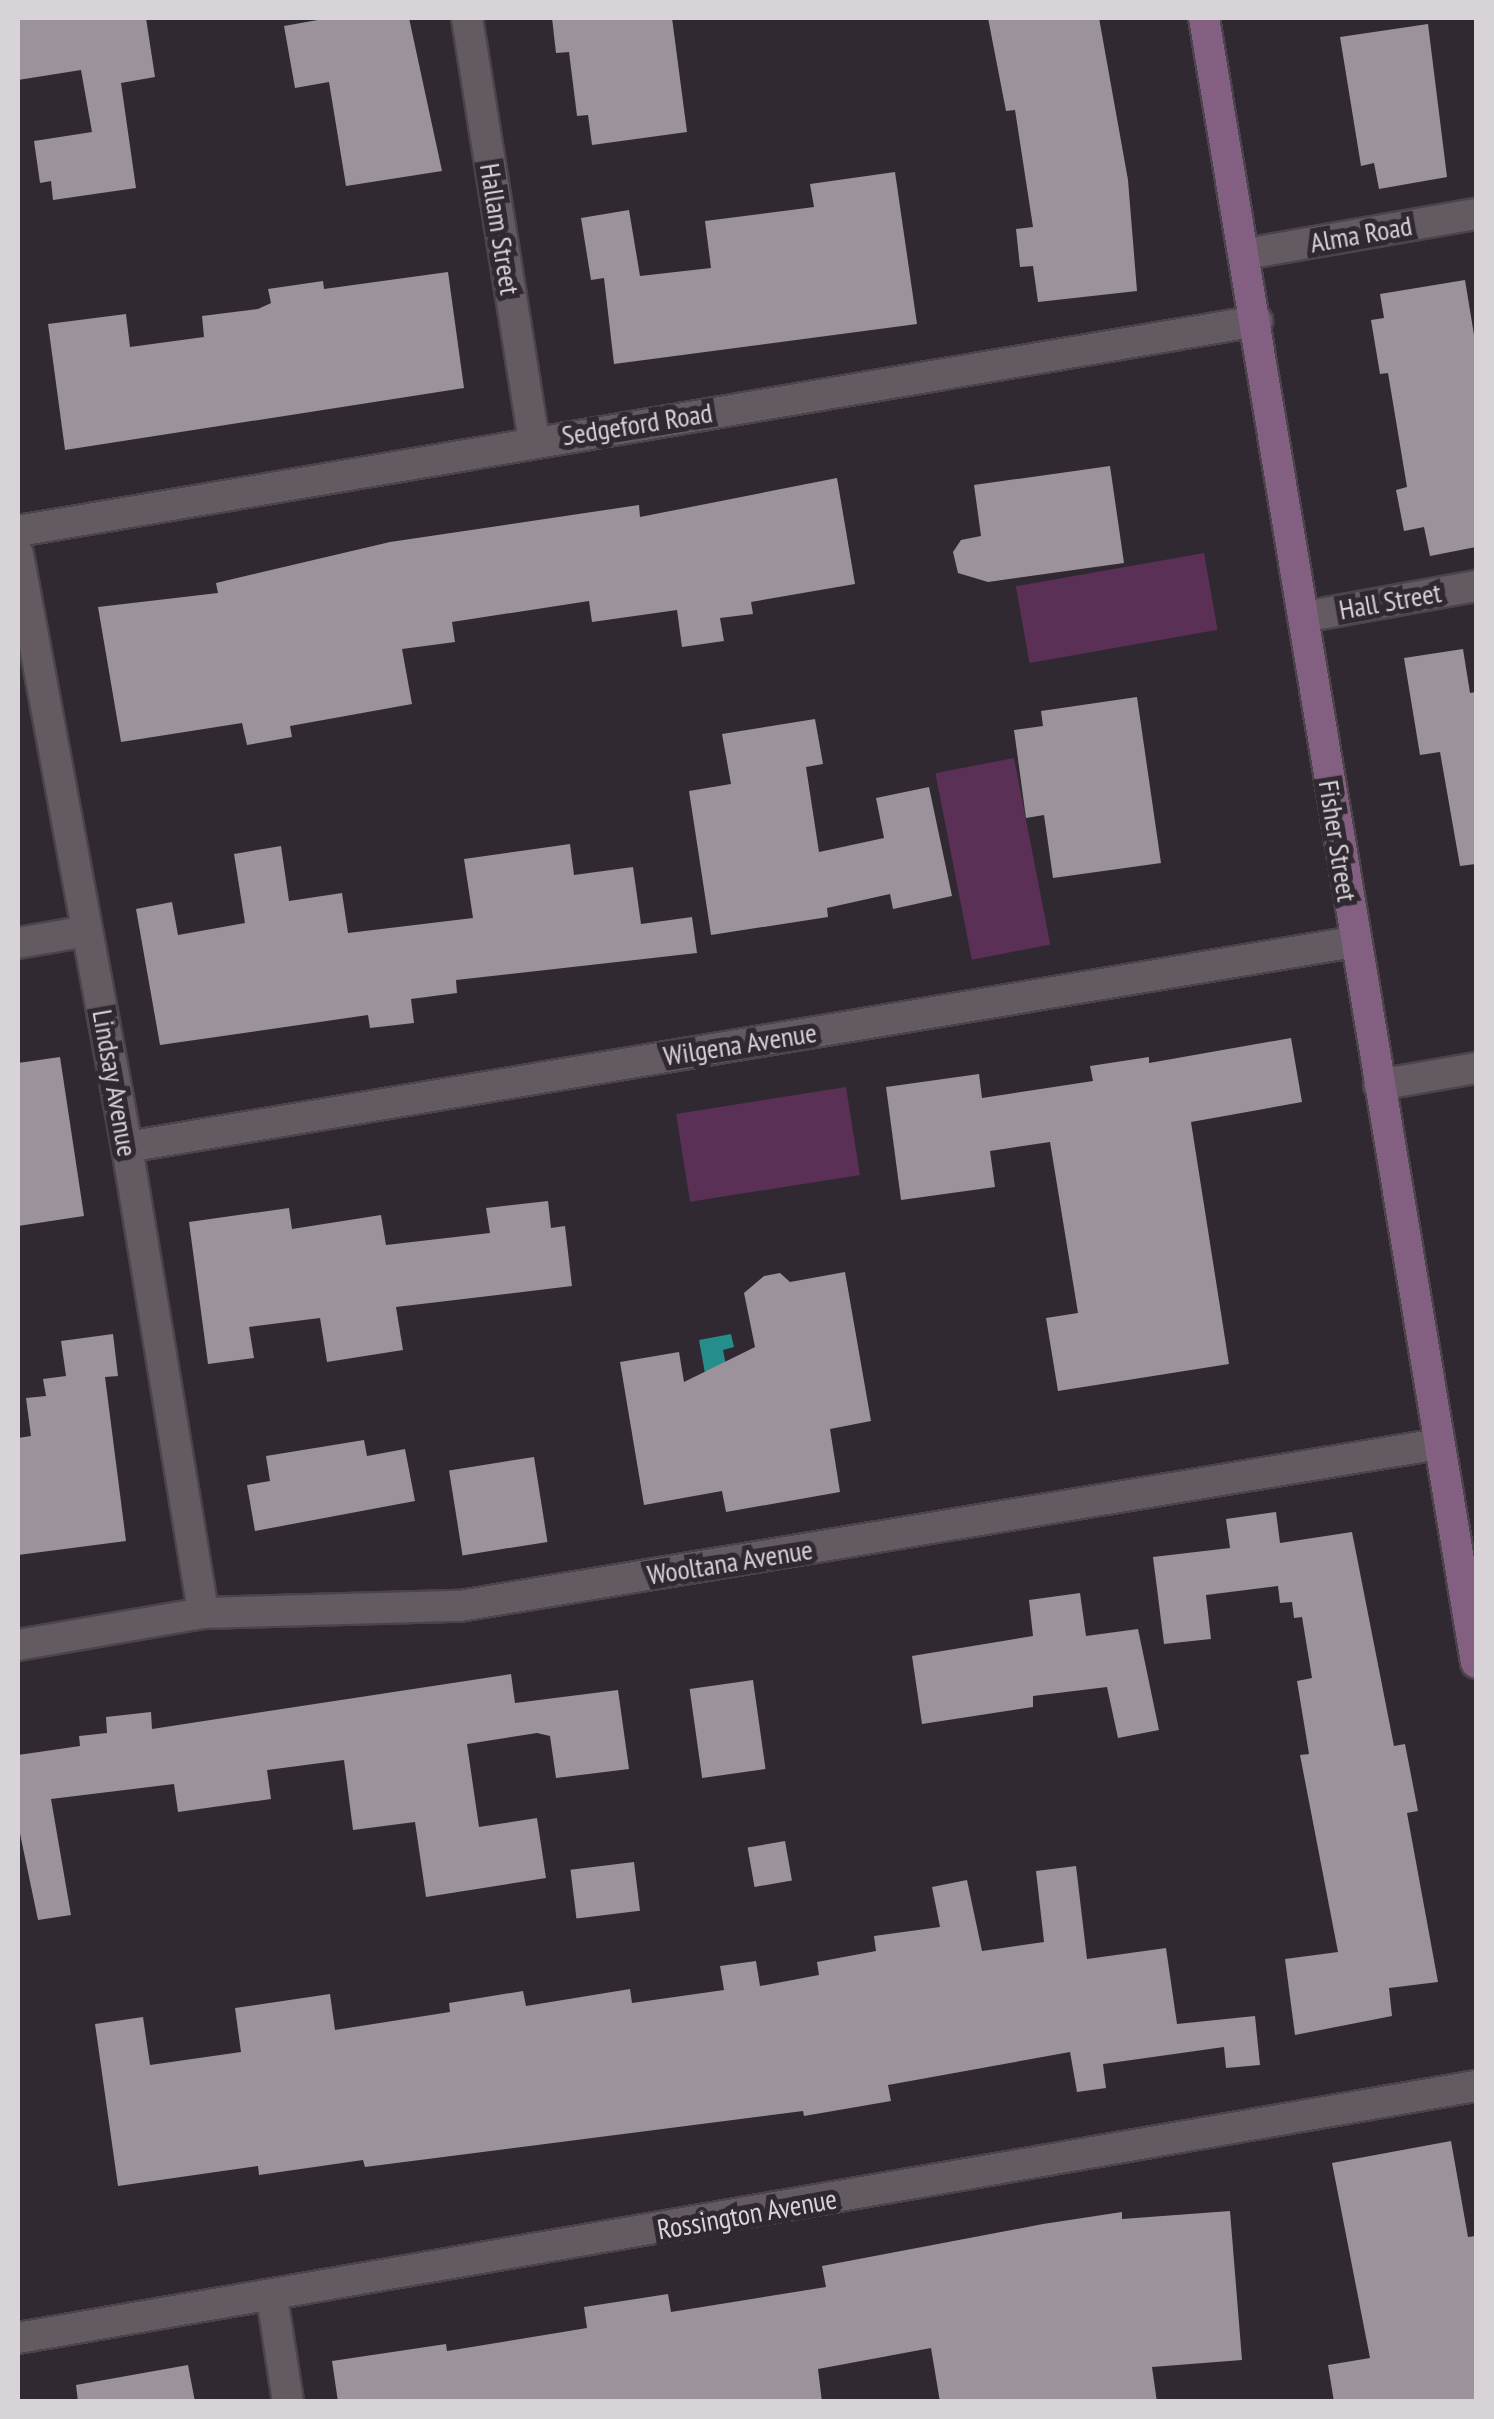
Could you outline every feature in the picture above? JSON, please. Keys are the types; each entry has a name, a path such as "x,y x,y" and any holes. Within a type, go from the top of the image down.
{"street":[{"name":"Hallam Street","path":"467,18 534,441"},
{"name":"Fisher Street","path":"1204,18 1476,1663"},
{"name":"Alma Road","path":"1246,254 1476,214"},
{"name":"Sedgeford Road","path":"18,532 534,441 1257,322"},
{"name":"Lindsay Avenue","path":"18,554 126,1146 203,1613"},
{"name":"Hall Street","path":"1303,617 1476,586"},
{"path":"18,943 87,930"},
{"name":"Wilgena Avenue","path":"126,1146 1354,942"},
{"path":"1379,1085 1476,1068"},
{"name":"Wooltana Avenue","path":"18,1645 203,1613 460,1606 1439,1444"},
{"name":"Rossington Avenue","path":"18,2338 1476,2086"},
{"path":"272,2297 288,2402"}],"shaded area":[{"path":"1204,553 1218,630 1029,663 1016,586"},
{"path":"1014,758 1050,945 972,960 935,773"},
{"path":"846,1087 860,1175 690,1202 676,1114"}],"water":[{"path":"731,1334 734,1347 723,1350 730,1386 708,1390 699,1340"}],"building":[{"path":"18,18 146,18 155,77 121,83 136,188 53,200 51,181 40,183 34,141 92,132 81,70 18,80"},
{"path":"329,18 409,18 442,171 346,186 329,82 295,88 284,26"},
{"path":"552,18 672,18 687,132 592,145 588,115 577,116 569,52 556,53"},
{"path":"988,18 1099,18 1128,180 1137,291 1038,302 1033,266 1020,267 1016,229 1033,227 1015,110 1006,111"},
{"path":"1428,24 1447,177 1379,189 1374,163 1361,166 1340,37"},
{"path":"895,172 917,324 614,364 604,278 591,280 581,218 629,210 640,276 711,268 705,221 814,207 810,184"},
{"path":"448,272 464,388 65,450 48,324 126,314 130,347 204,337 202,316 258,309 271,303 268,289 323,281 324,289"},
{"path":"1465,280 1476,347 1476,547 1430,556 1424,527 1404,531 1396,490 1407,487 1388,373 1380,374 1371,320 1384,318 1380,294"},
{"path":"1110,466 1124,563 988,582 958,573 953,552 961,540 981,536 974,485"},
{"path":"837,478 855,584 751,602 753,614 720,618 724,641 682,647 677,610 592,622 589,601 452,622 455,642 402,649 412,704 290,726 292,737 247,745 242,723 121,742 98,607 218,593 216,583 390,542 639,505 640,517"},
{"path":"1463,649 1470,693 1476,692 1476,864 1460,866 1440,752 1420,755 1404,658"},
{"path":"1137,697 1161,863 1053,878 1044,815 1026,818 1014,730 1043,726 1041,711"},
{"path":"815,719 823,764 806,767 819,852 884,838 876,798 929,787 952,896 893,909 890,894 827,908 828,917 711,935 689,791 731,784 722,734"},
{"path":"570,844 574,875 633,867 641,924 692,917 697,953 456,980 457,993 411,999 414,1023 370,1028 368,1015 160,1045 136,909 172,902 178,935 245,923 234,854 281,846 289,901 342,893 348,933 473,918 464,859"},
{"path":"1291,1038 1302,1102 1191,1122 1229,1364 1058,1391 1046,1318 1078,1313 1050,1142 990,1151 995,1187 901,1200 886,1087 979,1074 982,1098 1093,1081 1090,1066 1149,1057 1149,1063"},
{"path":"60,1057 84,1216 18,1226 18,1063"},
{"path":"548,1201 551,1228 565,1226 572,1286 396,1307 403,1350 327,1362 320,1318 249,1327 254,1358 208,1364 189,1222 289,1208 292,1229 381,1215 386,1245 490,1233 486,1208"},
{"path":"845,1272 871,1421 830,1429 840,1492 726,1512 722,1491 644,1505 620,1362 679,1352 684,1382 755,1347 744,1293 764,1276 780,1273 790,1282"},
{"path":"113,1334 118,1376 105,1377 126,1541 18,1555 18,1438 31,1436 26,1398 46,1396 43,1379 66,1376 61,1341"},
{"path":"364,1440 367,1456 405,1449 415,1501 255,1531 247,1485 270,1481 266,1456"},
{"path":"534,1457 547,1542 463,1555 449,1470"},
{"path":"1276,1512 1280,1543 1352,1532 1394,1746 1405,1744 1418,1811 1407,1813 1438,1982 1389,1988 1392,2016 1295,2035 1285,1959 1338,1952 1300,1755 1309,1754 1297,1681 1312,1678 1302,1617 1294,1618 1292,1602 1280,1603 1278,1586 1206,1595 1211,1639 1164,1644 1153,1557 1230,1548 1226,1519"},
{"path":"1080,1593 1086,1636 1138,1629 1159,1730 1118,1738 1107,1687 1033,1696 1033,1707 922,1724 912,1656 1033,1636 1029,1600"},
{"path":"511,1674 515,1703 618,1690 629,1769 556,1778 550,1736 537,1733 467,1744 479,1827 537,1818 546,1878 426,1897 415,1822 353,1830 344,1760 267,1770 271,1799 178,1812 174,1784 51,1799 71,1915 38,1920 18,1824 18,1755 80,1746 79,1736 107,1733 106,1717 151,1712 152,1729"},
{"path":"753,1680 766,1769 702,1778 690,1689"},
{"path":"785,1841 792,1880 755,1887 748,1848"},
{"path":"634,1862 640,1911 576,1918 570,1870"},
{"path":"1076,1866 1087,1959 1166,1948 1177,2024 1255,2016 1260,2065 1226,2068 1224,2047 1103,2064 1106,2088 1077,2092 1070,2052 888,2085 891,2101 804,2116 803,2111 365,2167 363,2160 259,2175 258,2166 118,2186 95,2024 143,2017 150,2065 241,2052 235,2008 330,1994 335,2030 450,2012 449,2003 523,1991 526,2006 630,1989 632,2003 724,1990 720,1966 756,1961 760,1986 819,1975 817,1962 876,1951 874,1936 940,1927 932,1887 967,1880 982,1951 1044,1942 1036,1871"},
{"path":"1451,2141 1468,2237 1476,2236 1476,2402 1334,2402 1328,2365 1370,2358 1332,2163"},
{"path":"1230,2211 1242,2360 1152,2367 1157,2402 940,2402 931,2348 818,2369 822,2402 338,2402 332,2361 446,2344 447,2351 587,2328 584,2307 668,2294 671,2312 826,2287 822,2266 1043,2224 1122,2212 1122,2219"},
{"path":"188,2365 195,2402 78,2402 76,2385"}]}
